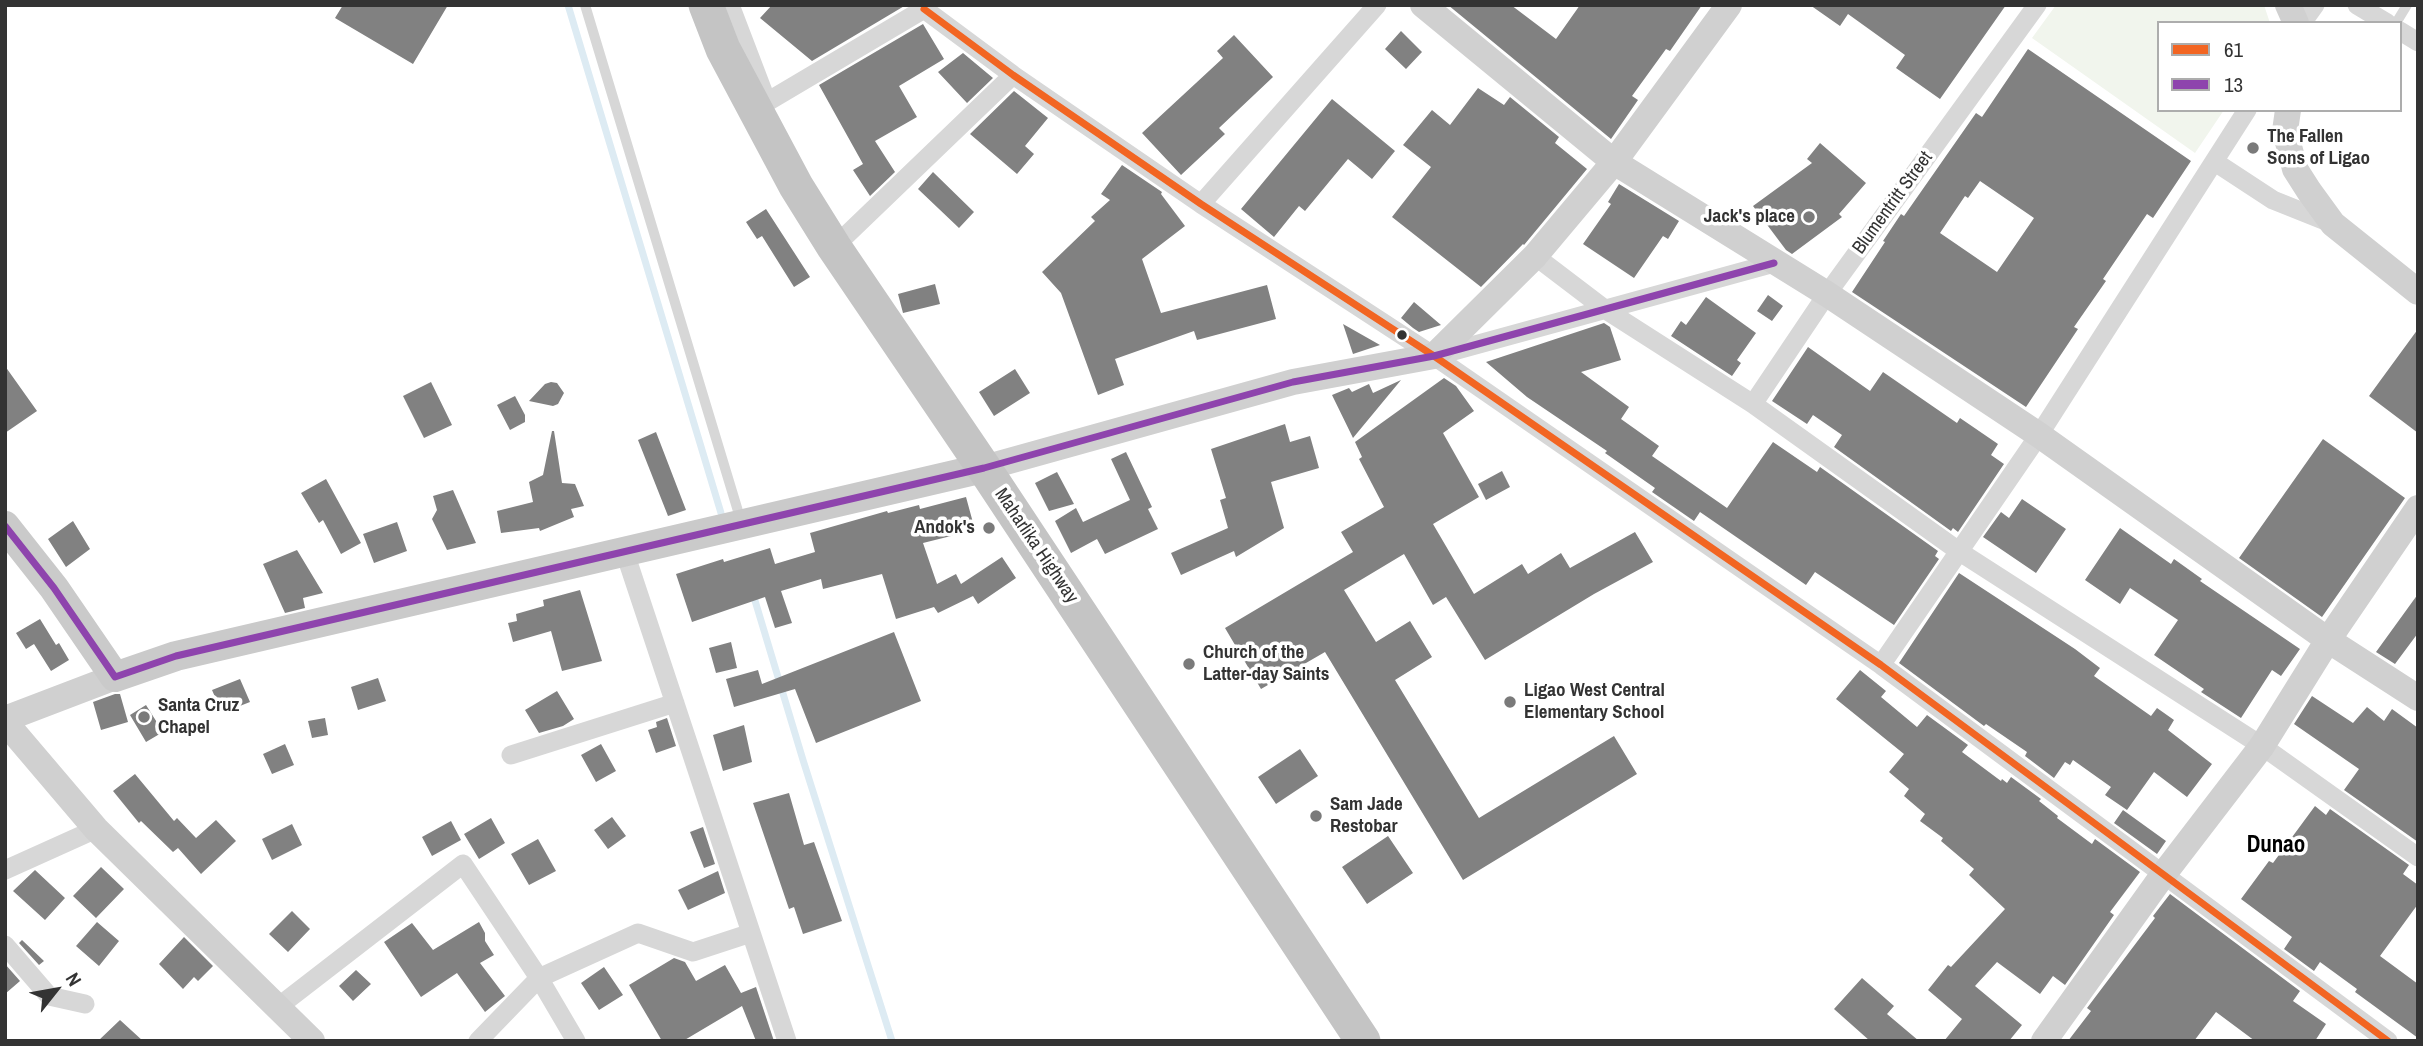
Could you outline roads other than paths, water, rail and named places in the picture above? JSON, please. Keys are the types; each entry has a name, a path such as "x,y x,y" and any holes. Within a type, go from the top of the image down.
{"highway":[{"name":"Maharlika Highway","path":"706,5 729,60 796,186 834,247 984,468 1363,1041"}],"main road":[{"path":"5,526 54,589 115,677 176,656 984,468"}],"street":[{"path":"730,5 767,102 925,7 1013,75 1201,204 1434,356 1881,665 2388,1041"},
{"path":"1201,204 1377,5"},
{"path":"1434,356 1535,256 1614,162 1729,5"},
{"name":"Blumentritt Street","path":"1753,404 1827,294 2037,5"},
{"path":"2288,5 2295,21"},
{"path":"2303,21 2315,5"},
{"path":"2357,5 2384,21"},
{"path":"1426,6 1614,162 1827,294 2039,435 2328,640 2418,698"},
{"path":"2402,32 2418,42"},
{"path":"834,247 1013,75"},
{"path":"1881,665 2039,435 2246,112"},
{"path":"2288,112 2285,131 2295,169 2333,224 2418,292"},
{"path":"2215,162 2273,200 2333,224"},
{"path":"1535,256 1606,310 1753,404 1960,552 2262,746 2418,857"},
{"path":"984,468 1293,382 1434,356 1774,262"},
{"path":"2043,1041 2163,875 2262,746 2328,640 2418,508"},
{"path":"624,550 786,1041"},
{"path":"115,677 5,721 96,829 312,1041"},
{"path":"511,755 675,703"},
{"path":"5,870 96,829"},
{"path":"278,1007 463,864 539,978 576,1041"},
{"path":"478,1041 539,978 638,933 693,952 751,933"},
{"path":"5,945 49,996 85,1004"}],"lane":[{"path":"585,5 742,523"},
{"path":"2397,21 2407,5"}],"waterway":[{"path":"568,5 721,513"},
{"path":"753,594 892,1041"}],"place":[{"name":"The Fallen Sons of Ligao","path":"2253,148"},
{"name":"Jack's place","path":"1809,217"},
{"name":"Andok's","path":"989,528"},
{"name":"Church of the Latter-day Saints","path":"1189,664"},
{"name":"Ligao West Central Elementary School","path":"1510,702"},
{"name":"Santa Cruz Chapel","path":"144,717"},
{"name":"Sam Jade Restobar","path":"1316,816"}],"district":[{"name":"Dunao","path":"2276,846"}]}
